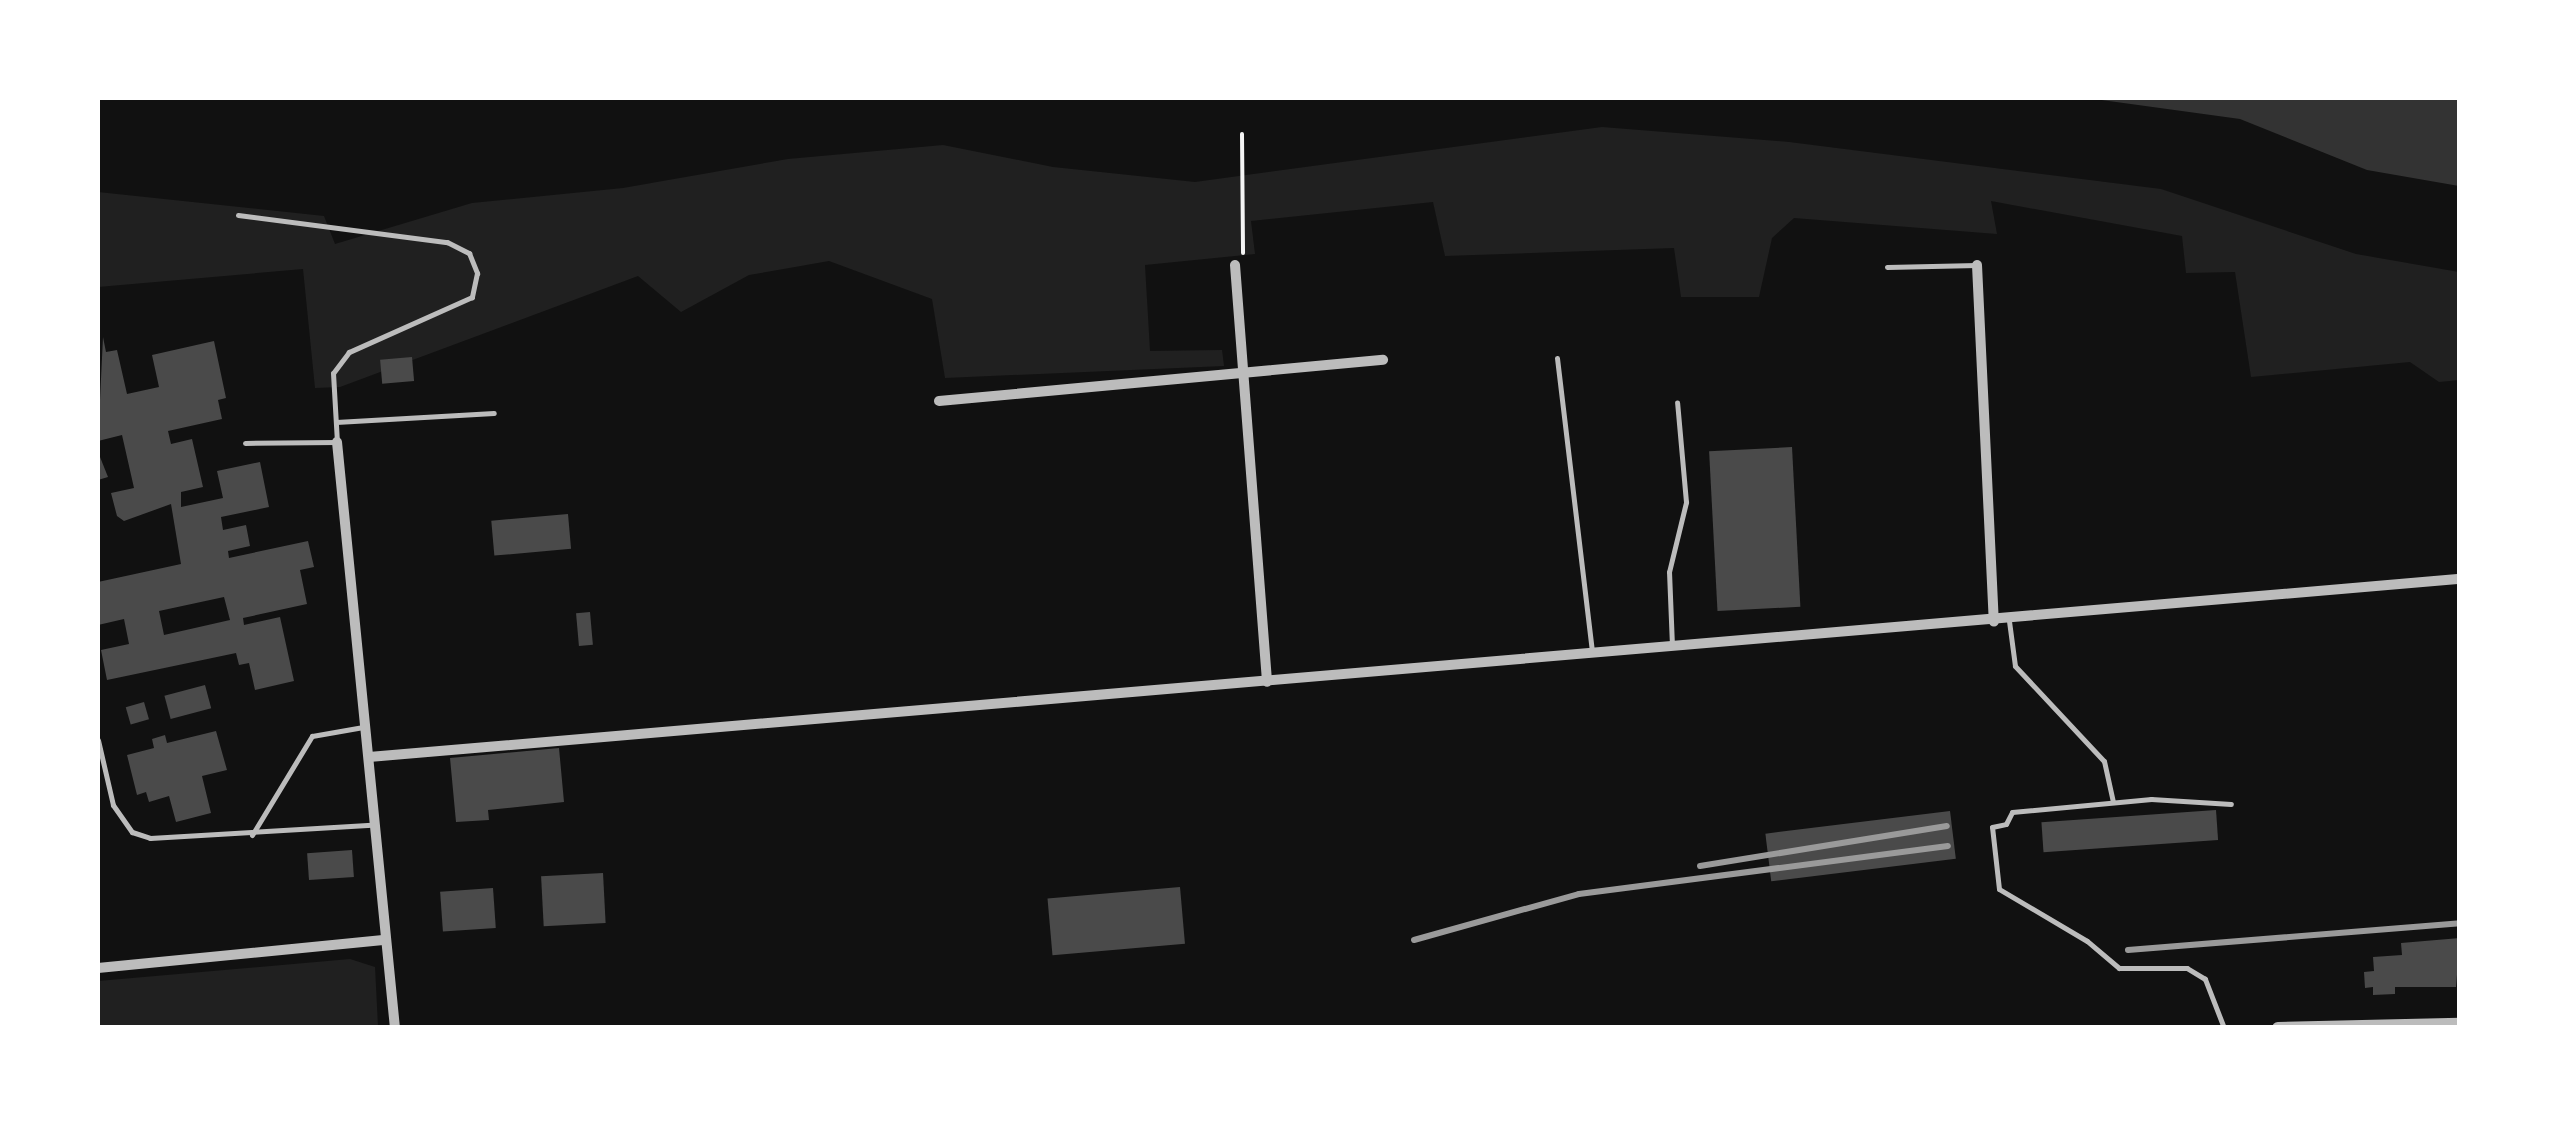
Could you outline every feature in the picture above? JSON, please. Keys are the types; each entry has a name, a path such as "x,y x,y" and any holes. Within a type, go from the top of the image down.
{"street":[{"path":"1235,265 1267,682"},
{"path":"1977,265 1994,622"},
{"path":"939,401 1383,360"},
{"path":"336,442 396,1028"},
{"path":"369,757 2009,621 2460,579"},
{"path":"98,968 386,940"},
{"path":"2278,1028 2460,1024"}],"lane":[{"path":"238,215 448,242 470,253 477,274 472,297 349,352 333,373 336,442 245,443"},
{"path":"1888,267 1977,265"},
{"path":"1556,358 1592,656"},
{"path":"1672,649 1670,572 1686,502 1677,402"},
{"path":"336,422 494,413"},
{"path":"2009,621 2016,666 2104,761 2113,803"},
{"path":"252,835 312,736 366,727"},
{"path":"98,740 113,805 132,832 150,838 375,825"},
{"path":"2224,1028 2205,979 2187,968 2119,968 2088,941 1999,889 1992,827 2006,824 2012,812 2113,803 2231,804"}],"path":[{"path":"1236,280 1244,280 1242,134"}],"shaded area":[{"path":"2087,98 2459,98 2459,186 2367,170 2240,119"},
{"path":"1602,127 1789,142 2161,189 2356,254 2459,272 2460,380 2439,382 2410,362 2251,377 2235,272 2186,273 2182,236 1991,201 1997,234 1794,218 1772,238 1759,297 1681,297 1674,248 1445,256 1433,202 1251,221 1255,254 1145,265 1150,351 1222,350 1224,366 945,378 932,299 829,261 749,275 681,312 638,276 340,387 315,388 303,269 98,287 98,192 324,216 335,244 472,203 623,188 788,159 943,145 1053,167 1195,182"},
{"path":"350,959 375,967 378,1027 98,1027 98,981"}],"building":[{"path":"103,337 106,352 117,350 127,394 159,387 152,355 214,341 226,398 218,400 222,419 168,431 171,444 192,439 203,487 181,492 181,507 223,498 217,471 260,462 269,507 221,517 223,530 246,525 250,546 228,551 229,558 308,541 314,567 300,570 307,604 243,618 244,625 280,617 294,681 255,690 249,663 239,665 236,653 107,680 101,650 129,644 124,619 98,625 98,582 181,564 171,504 124,521 117,516 111,493 134,488 122,435 98,441","holes":["224,597 230,620 164,635 159,611"]},
{"path":"412,357 414,381 382,384 380,360"},
{"path":"1792,447 1800,607 1717,611 1709,451"},
{"path":"98,452 108,477 98,480"},
{"path":"568,514 571,549 494,556 491,521"},
{"path":"590,612 593,645 579,646 576,613"},
{"path":"205,685 211,708 171,719 164,696"},
{"path":"144,702 149,719 131,725 126,707"},
{"path":"216,731 227,770 202,776 211,813 176,822 169,796 149,802 146,792 137,795 127,755 154,748 152,739 165,735 167,743"},
{"path":"559,748 564,802 488,810 489,820 456,822 450,758"},
{"path":"2216,810 2218,840 2044,852 2041,822"},
{"path":"1950,811 1956,859 1771,881 1765,834"},
{"path":"352,850 354,877 309,880 307,853"},
{"path":"603,873 606,923 544,926 541,876"},
{"path":"1180,887 1185,944 1052,955 1048,899"},
{"path":"493,888 496,928 443,932 440,892"},
{"path":"2460,938 2456,987 2395,987 2395,994 2373,995 2373,987 2365,988 2364,972 2374,971 2373,957 2402,955 2401,943"}],"railway":[{"path":"1700,866 1947,826"},
{"path":"1414,940 1579,894 1948,846"},
{"path":"2128,950 2460,923"}]}
